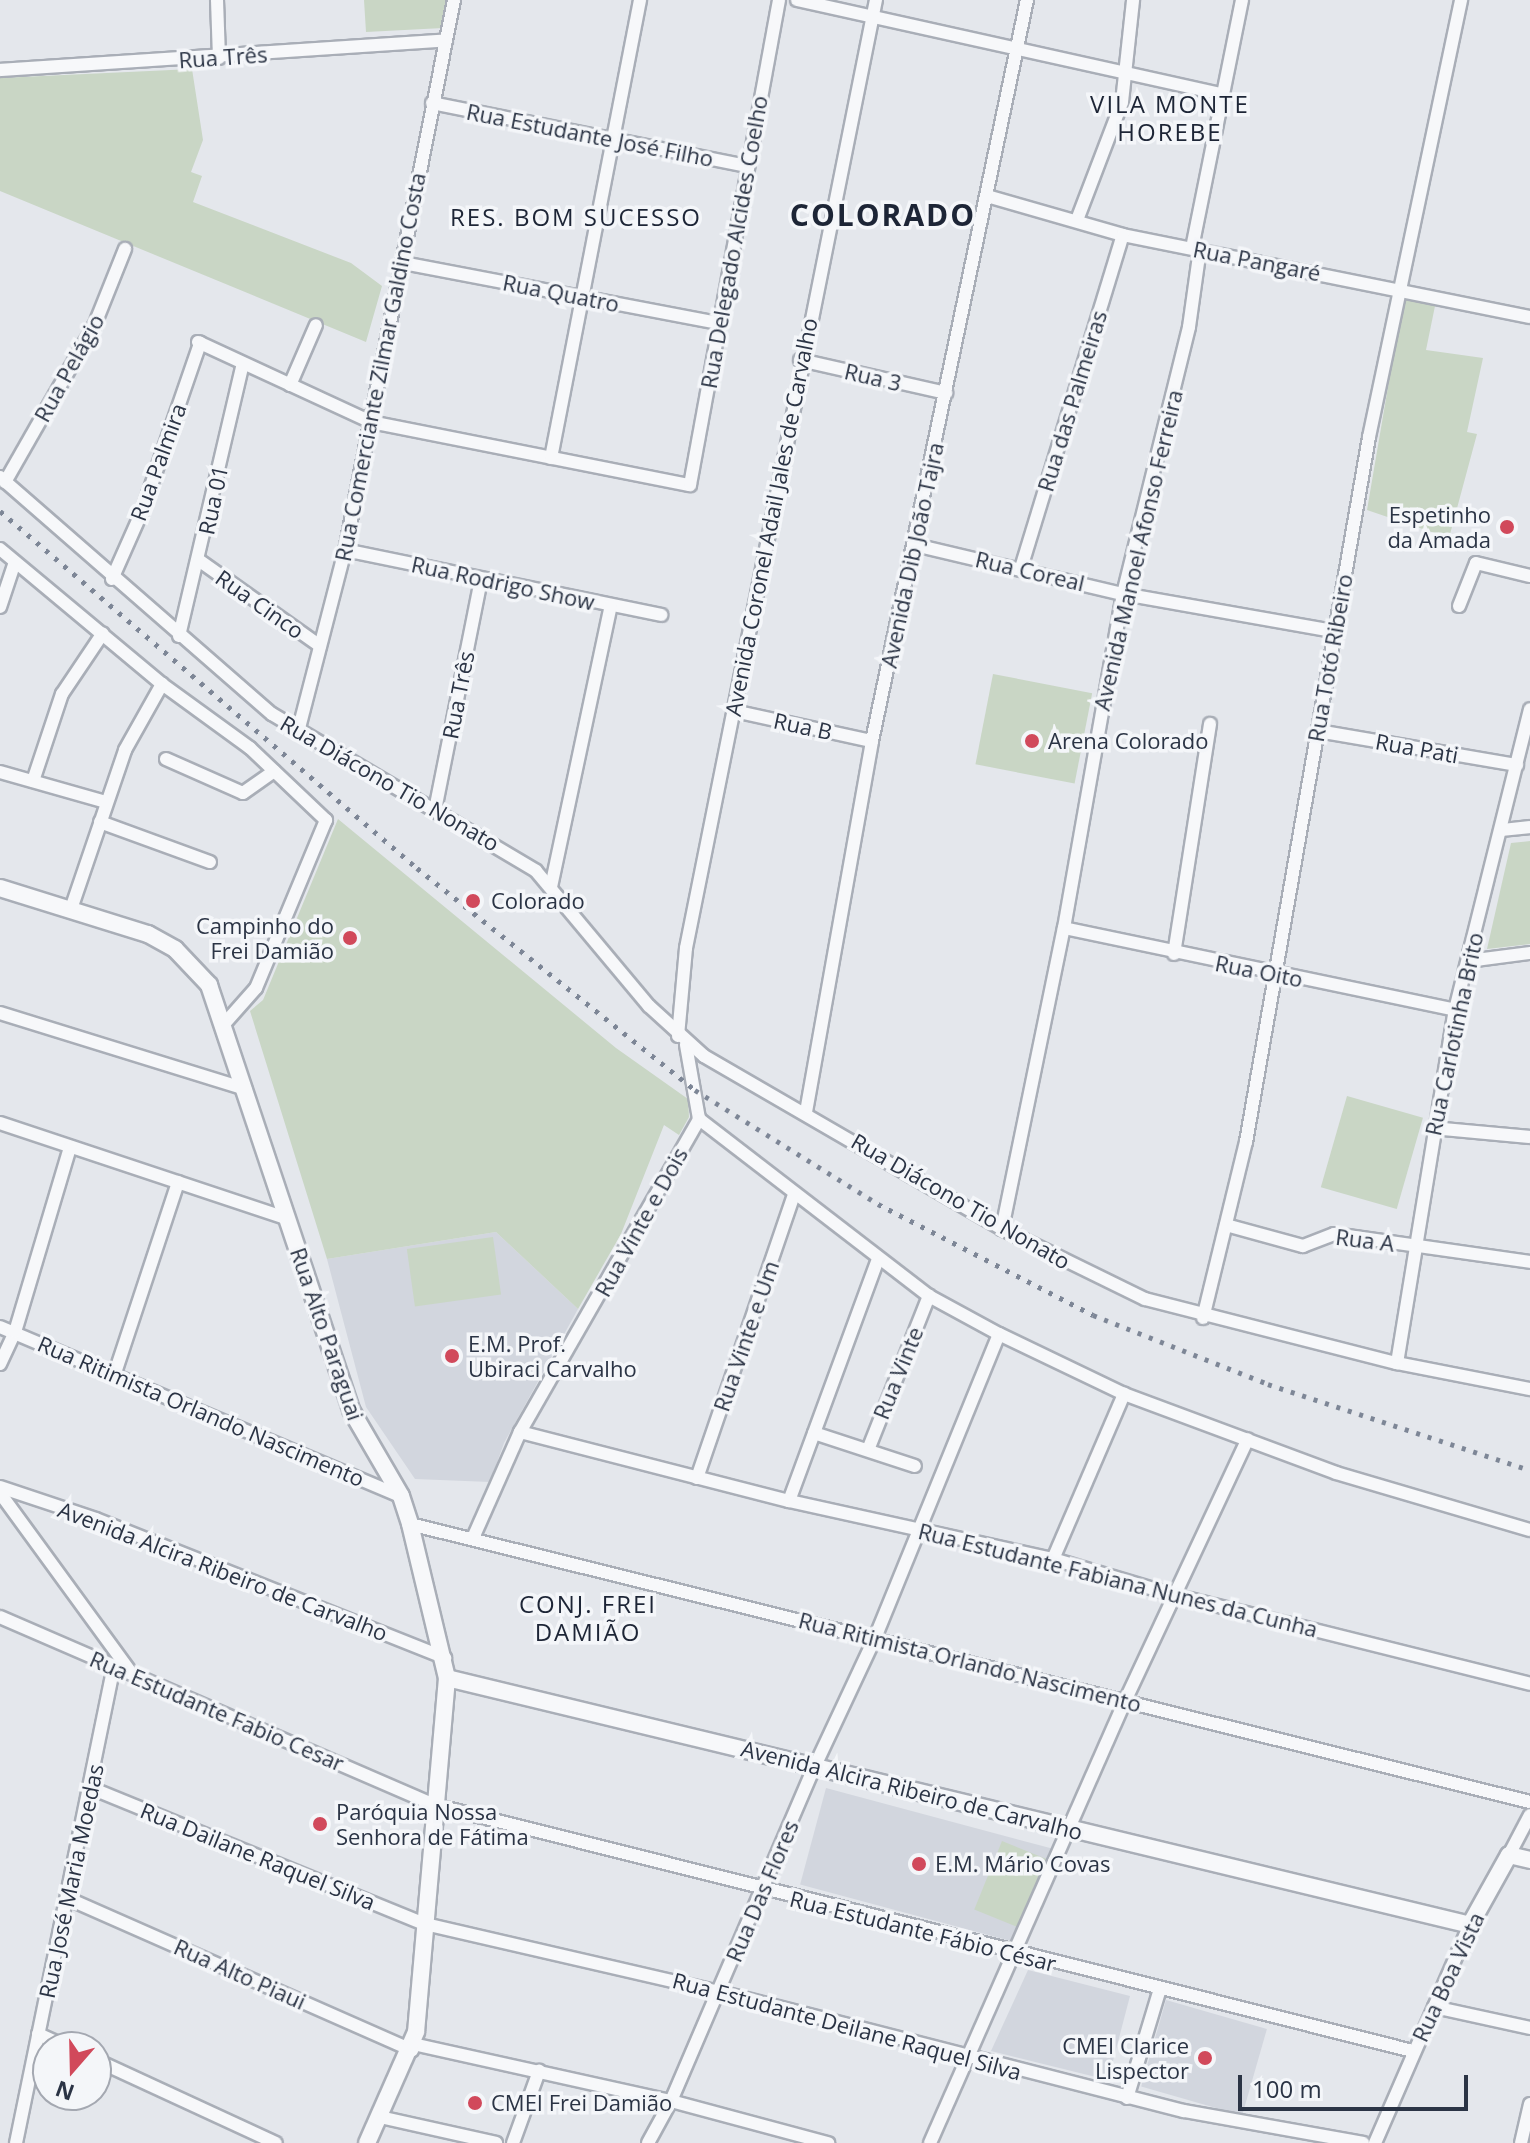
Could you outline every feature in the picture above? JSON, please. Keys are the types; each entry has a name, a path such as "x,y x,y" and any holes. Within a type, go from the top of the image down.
{"street":[{"path":"217,0 219,58"},
{"name":"Rua Comerciante Zilmar Galdino Costa","path":"298,732 345,550 454,0"},
{"path":"243,363 371,422 551,458 640,0"},
{"name":"Rua Delegado Alcides Coelho","path":"551,458 690,485 779,0"},
{"path":"797,0 1020,47 1126,76 1221,94"},
{"name":"Avenida Coronel Adail Jales de Carvalho","path":"682,1041 686,948 800,360 876,0"},
{"name":"Avenida Dib João Tajra","path":"806,1112 872,741 1020,47 1027,0"},
{"path":"1077,220 1116,122 1126,76 1133,0"},
{"name":"Avenida Manoel Afonso Ferreira","path":"1002,1229 1064,928 1123,594 1183,352 1221,94 1242,0"},
{"name":"Rua Totó Ribeiro","path":"1203,1318 1226,1225 1276,974 1333,631 1397,289 1461,0"},
{"name":"Rua Três","path":"0,70 219,58 446,40"},
{"name":"Rua Estudante José Filho","path":"432,103 748,166"},
{"name":"Rua Pangaré","path":"987,196 1123,235 1530,317"},
{"name":"Rua das Palmeiras","path":"1021,568 1123,235"},
{"name":"Rua Pelágio","path":"3,480 95,324 125,249"},
{"name":"Rua Quatro","path":"403,263 719,323"},
{"path":"290,385 316,325"},
{"name":"Rua Palmira","path":"112,579 143,509 199,343 243,363"},
{"name":"Rua 3","path":"800,360 946,393"},
{"name":"Rua 01","path":"179,636 200,561 243,363"},
{"name":"Rua Diácono Tio Nonato","path":"3,480 112,579 298,732 536,871 682,1041 1002,1229 1145,1299 1203,1318 1397,1363 1530,1389"},
{"name":"Rua Coreal","path":"915,545 1123,594 1333,631"},
{"path":"0,549 162,684 220,724 326,820 256,988 224,1024"},
{"name":"Rua Rodrigo Show","path":"345,550 661,615"},
{"name":"Rua Cinco","path":"200,561 320,646"},
{"path":"0,607 15,562"},
{"path":"1459,606 1474,564 1530,576"},
{"name":"Rua Três","path":"435,810 481,580"},
{"path":"551,887 611,605"},
{"path":"33,781 62,694 103,633"},
{"path":"71,909 130,738 162,684"},
{"name":"Rua Carlotinha Brito","path":"1397,1363 1413,1246 1455,1010 1530,709"},
{"name":"Rua B","path":"734,711 872,741"},
{"path":"1174,954 1210,724"},
{"name":"Rua Pati","path":"1318,731 1517,765"},
{"path":"166,759 243,793 274,771"},
{"path":"0,772 106,802"},
{"path":"100,822 210,862"},
{"path":"1502,830 1530,827"},
{"name":"Rua Alto Paraguai","path":"0,888 148,934 175,949 205,977 224,1024 351,1410 401,1496 410,1524 446,1658 447,1678 412,2047 367,2143"},
{"name":"Rua Oito","path":"1064,928 1174,954 1455,1010"},
{"path":"1468,961 1530,953"},
{"path":"0,1013 245,1089"},
{"name":"Rua Diácono Tio Nonato","path":"682,1041 699,1119"},
{"path":"699,1119 929,1296 999,1334 1124,1394 1336,1473 1530,1530"},
{"name":"Rua Vinte e Dois","path":"473,1538 520,1432 699,1119"},
{"path":"0,1123 286,1218"},
{"path":"1433,1128 1530,1137"},
{"path":"0,1364 15,1332 70,1147"},
{"path":"115,1373 178,1182"},
{"name":"Rua Vinte e Um","path":"697,1478 794,1194"},
{"name":"Rua A","path":"1226,1225 1303,1246 1334,1234 1530,1262"},
{"path":"789,1501 878,1259"},
{"name":"Rua Vinte","path":"868,1450 929,1296"},
{"name":"Rua Ritimista Orlando Nascimento","path":"0,1327 401,1496"},
{"name":"Rua Das Flores","path":"648,2143 671,2101 720,1992 814,1768 875,1638 999,1334"},
{"path":"1053,1559 1124,1394"},
{"name":"Rua Estudante Fabiana Nunes da Cunha","path":"520,1432 789,1501 1053,1559 1174,1595 1530,1684"},
{"path":"814,1433 915,1466"},
{"path":"930,2143 1015,1954 1067,1828 1248,1439"},
{"path":"0,1490 132,1674"},
{"name":"Avenida Alcira Ribeiro de Carvalho","path":"0,1490 96,1519 446,1658"},
{"name":"Rua Ritimista Orlando Nascimento","path":"410,1524 1530,1802"},
{"name":"Rua Estudante Fabio Cesar","path":"0,1617 434,1805"},
{"name":"Rua José Maria Moedas","path":"39,2031 69,1899 114,1666"},
{"name":"Avenida Alcira Ribeiro de Carvalho","path":"447,1678 1470,1925"},
{"name":"Rua Dailane Raquel Silva","path":"91,1788 425,1924"},
{"name":"Rua Estudante Fábio César","path":"434,1805 763,1891 1413,2051"},
{"name":"Rua Boa Vista","path":"1375,2143 1470,1925 1530,1815"},
{"path":"1509,1855 1530,1860"},
{"name":"Rua Alto Piaui","path":"69,1899 412,2047 539,2071 671,2101 828,2143"},
{"name":"Rua Estudante Deilane Raquel Silva","path":"425,1924 720,1992 1127,2098 1363,2143"},
{"path":"1127,2098 1160,1989"},
{"path":"1434,2007 1530,2028"},
{"name":"Rua José Maria Moedas","path":"16,2143 32,2064"},
{"path":"112,2067 276,2143"},
{"path":"513,2143 539,2071"},
{"path":"1521,2143 1530,2104"},
{"path":"380,2117 496,2143"}],"shaded area":[{"name":"E.M. Prof. Ubiraci Carvalho","path":"496,1232 578,1309 504,1443 490,1482 415,1479 366,1407 327,1259"},
{"name":"E.M. Mário Covas","path":"826,1788 1051,1848 1025,1945 800,1885"},
{"path":"1028,1970 1130,1996 1108,2080 991,2051"},
{"name":"CMEI Clarice Lispector","path":"1166,2000 1267,2029 1242,2115 1141,2087"}],"green space":[{"path":"364,0 446,0 443,28 366,32"},
{"path":"192,69 203,140 191,172 202,176 193,202 351,263 382,286 366,342 0,191 0,78"},
{"path":"1403,299 1435,306 1426,350 1483,358 1467,432 1477,434 1449,538 1367,510"},
{"name":"Arena Colorado","path":"993,674 1092,693 1075,784 975,764"},
{"path":"338,819 616,1048 688,1099 689,1117 679,1135 664,1125 621,1234 578,1309 496,1232 327,1259 250,1011 263,1000"},
{"path":"1530,841 1530,944 1487,949 1511,843"},
{"path":"1347,1096 1423,1118 1397,1209 1321,1187"},
{"path":"493,1237 501,1294 415,1307 407,1249"},
{"path":"1002,1841 1047,1859 1019,1928 974,1910"}],"railway":[{"path":"0,511 417,868 695,1090 878,1204 1093,1315 1268,1384 1530,1470"}],"place":[{"name":"Espetinho da Amada","path":"1507,527"},
{"name":"Arena Colorado","path":"1032,741"},
{"name":"Colorado","path":"473,901"},
{"name":"Campinho do Frei Damião","path":"350,938"},
{"name":"E.M. Prof. Ubiraci Carvalho","path":"452,1356"},
{"name":"Paróquia Nossa Senhora de Fátima","path":"320,1824"},
{"name":"E.M. Mário Covas","path":"919,1864"},
{"name":"CMEI Clarice Lispector","path":"1205,2058"},
{"name":"CMEI Frei Damião","path":"475,2103"}],"district":[{"name":"VILA MONTE HOREBE","path":"1170,118"},
{"name":"COLORADO","path":"883,215"},
{"name":"RES. BOM SUCESSO","path":"576,217"},
{"name":"CONJ. FREI DAMIÃO","path":"588,1618"}]}
